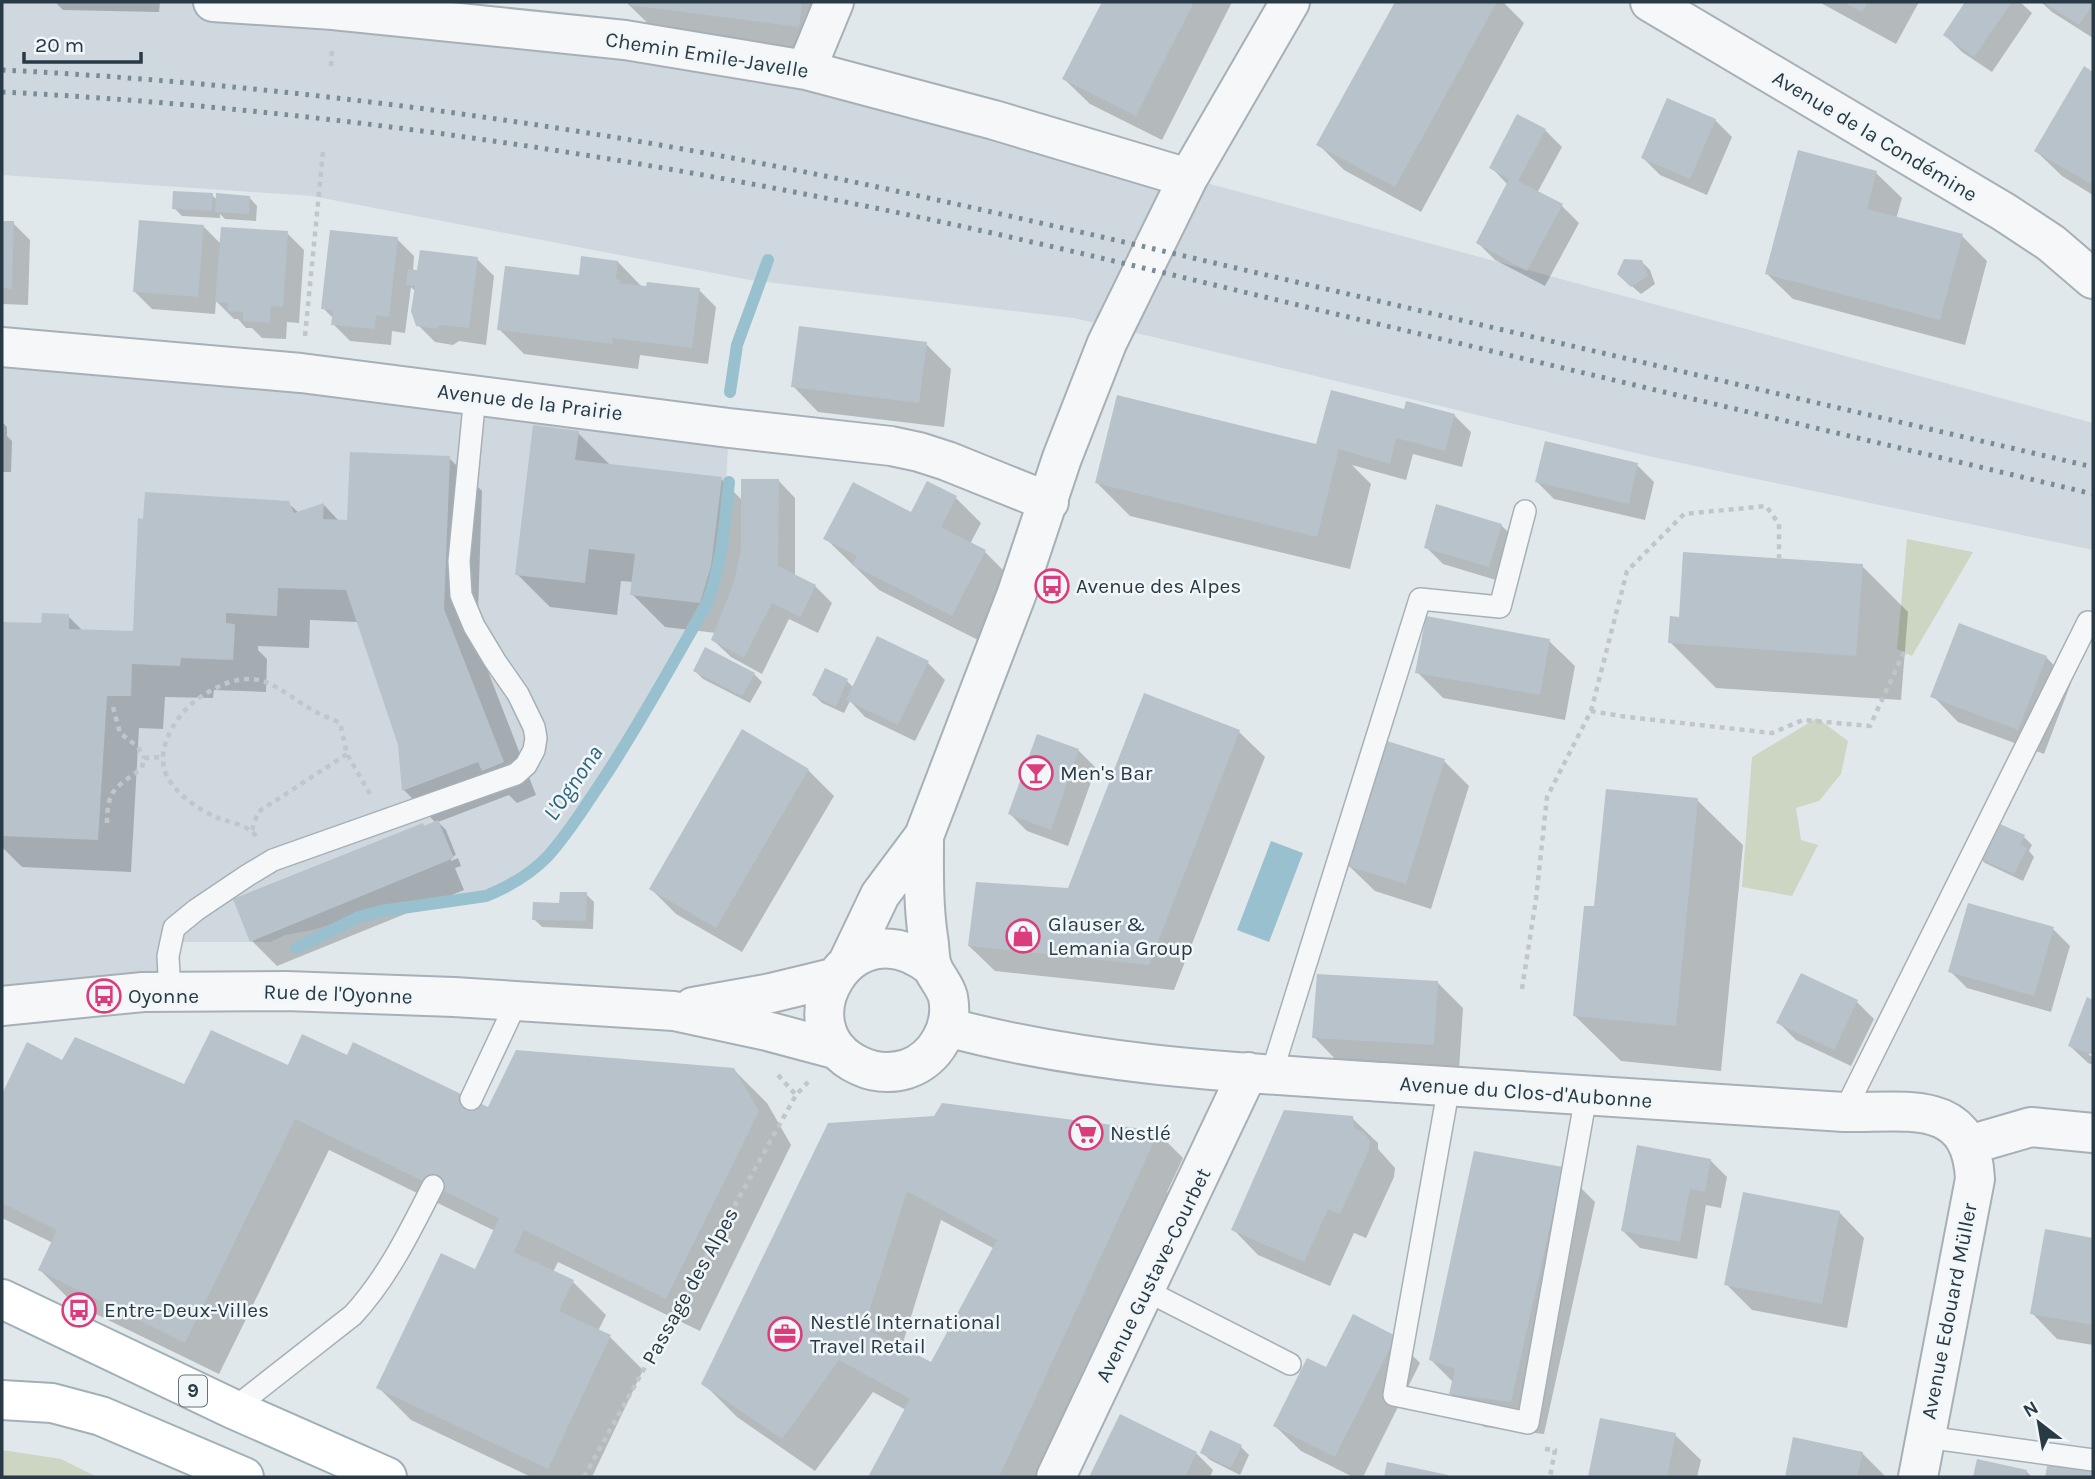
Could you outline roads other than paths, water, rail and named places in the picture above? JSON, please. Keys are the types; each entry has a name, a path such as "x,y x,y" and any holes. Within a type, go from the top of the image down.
{"main road":[{"name":"9","path":"2,1299 233,1409 387,1477"},
{"path":"2,1399 52,1403 101,1416 244,1477"}],"street":[{"name":"Chemin Emile-Javelle","path":"213,2 353,7 625,40 806,70 994,120 1188,178"},
{"path":"806,70 834,2"},
{"path":"841,969 878,949 892,948 908,951 933,968 948,996 947,1027 939,1045 925,1059 909,1069 890,1073 861,1067 838,1049 830,1037 824,1007 827,991 880,895 924,836 1017,593 1062,458 1107,343 1188,178 1290,2"},
{"name":"Avenue de la Condémine","path":"1650,2 2004,212 2051,243 2093,279"},
{"name":"Avenue de la Prairie","path":"2,347 301,373 919,452 1049,502"},
{"path":"924,836 923,904 933,968"},
{"name":"Rue de l'Oyonne","path":"674,1011 771,993 841,969"},
{"name":"Rue de l'Oyonne","path":"2,1006 143,992 286,991 517,1001 674,1011 838,1049"},
{"name":"Avenue du Clos-d'Aubonne","path":"947,1027 997,1041 1110,1059 1260,1073 1844,1112 1920,1113 1947,1120 1960,1131 1969,1145"},
{"name":"Avenue Gustave-Courbet","path":"1056,1477 1145,1290 1260,1073"},
{"path":"1969,1145 2031,1127 2093,1133"},
{"name":"Avenue Edouard Müller","path":"1918,1477 1975,1179 1974,1159 1969,1145"}],"lane":[{"path":"170,993 168,956 174,929 220,893 273,860 516,774 526,765 534,750 536,738 530,714 474,625 461,595 459,561 475,394"},
{"path":"1260,1073 1420,599 1500,607 1525,512"},
{"path":"1844,1112 2088,622"},
{"path":"471,1099 517,1001"},
{"path":"1449,1086 1394,1395 1528,1423 1586,1096"},
{"path":"233,1409 354,1315 367,1301 402,1246 433,1186"},
{"path":"1145,1290 1290,1364"},
{"path":"1926,1437 2093,1460"}],"water":[{"path":"1271,841 1303,853 1269,942 1237,930"}],"waterway":[{"name":"L'Ognona","path":"730,392 737,345 768,260"},
{"name":"L'Ognona","path":"296,948 359,917 381,911 486,896 519,879 548,856 613,765 707,604 719,559 729,482"}],"railway":[{"path":"2,70 107,76 318,96 528,124 737,159 1060,227 2093,467"},
{"path":"2,92 210,107 418,130 727,179 961,226 1092,256 2093,494"}],"place":[{"name":"Avenue des Alpes","path":"1052,586"},
{"name":"Men's Bar","path":"1036,773"},
{"name":"Glauser & Lemania Group","path":"1023,936"},
{"name":"Oyonne","path":"104,996"},
{"name":"Nestlé","path":"1086,1133"},
{"name":"Entre-Deux-Villes","path":"79,1310"},
{"name":"Nestlé International Travel Retail","path":"785,1334"}]}
